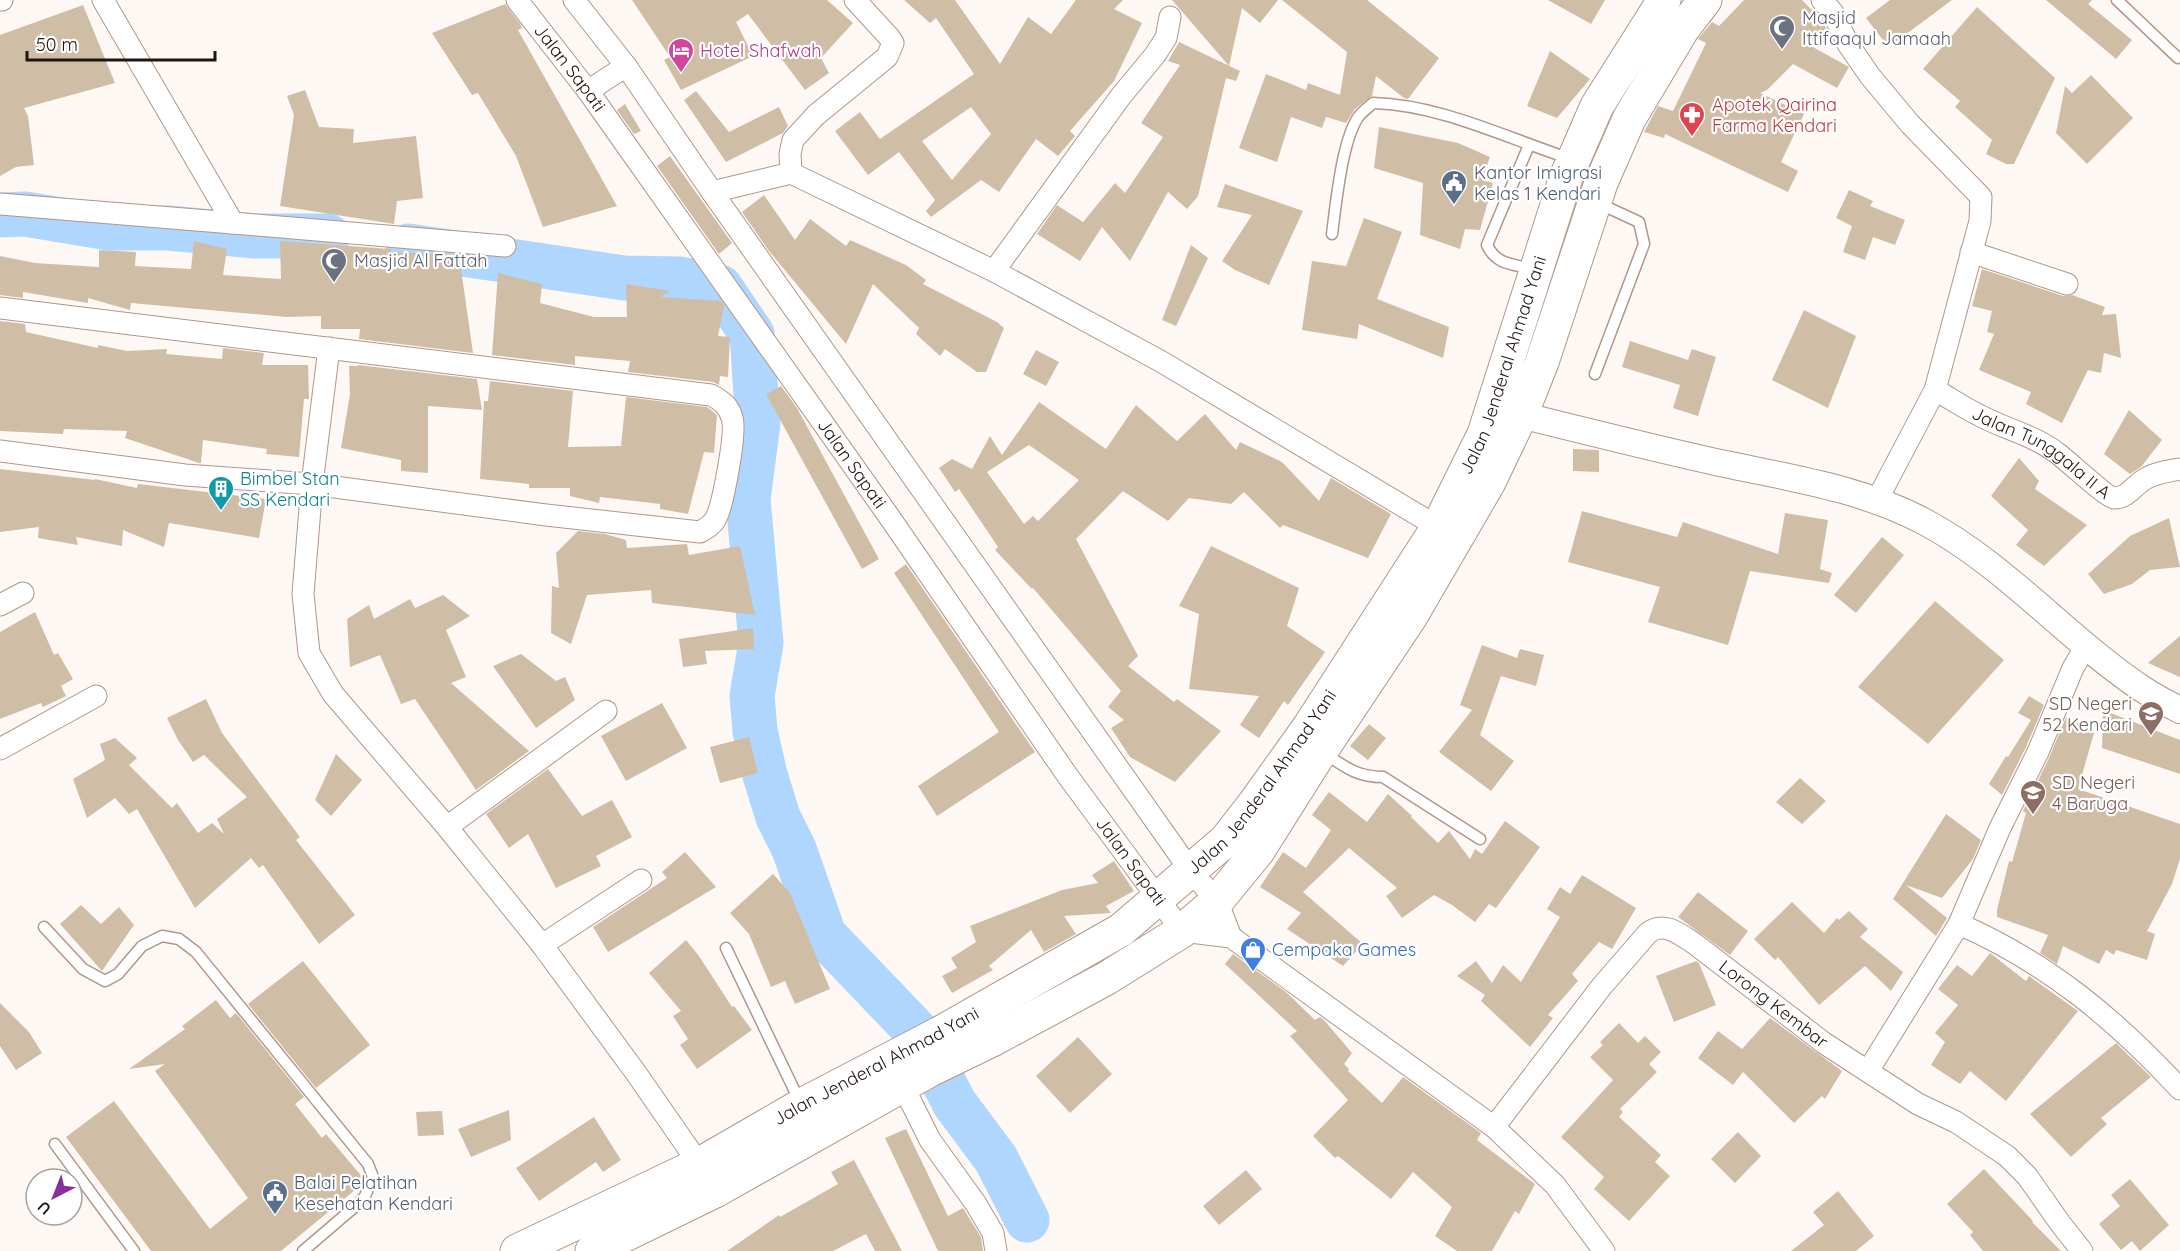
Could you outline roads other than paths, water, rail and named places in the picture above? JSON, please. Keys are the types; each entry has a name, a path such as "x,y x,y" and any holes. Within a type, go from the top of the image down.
{"highway":[{"name":"Jalan Jenderal Ahmad Yani","path":"599,1249 708,1178 928,1059 1107,978 1182,931 1217,901 1258,851 1412,616 1489,482 1508,411 1506,361 1566,177 1597,106 1664,0"},
{"name":"Jalan Jenderal Ahmad Yani","path":"518,1251 708,1178 802,1105 928,1059 1121,930 1226,840 1309,727 1438,527 1484,434 1508,411 1542,362 1595,201 1629,119 1682,30 1706,0"}],"street":[{"path":"103,0 233,223"},
{"name":"Jalan Sapati","path":"517,0 588,91 888,515 1067,775 1182,931"},
{"path":"574,0 626,66 712,192 1190,870 1217,901 1231,937"},
{"path":"791,173 790,154 793,140 816,115 887,57 893,44 855,0"},
{"path":"1822,0 1833,13 1848,44 1870,76 1910,124 1982,197 1980,221 1935,390 1877,500"},
{"path":"994,271 1121,96 1155,55 1166,38 1170,17"},
{"path":"588,91 626,66"},
{"path":"712,192 791,173 994,271 1162,362 1438,527"},
{"path":"0,204 505,246"},
{"path":"1971,252 2067,284"},
{"path":"0,308 711,395 724,402 733,420 733,441 717,518 707,528 700,531 546,515 312,484 185,475 0,451"},
{"path":"329,348 312,484 303,594 309,653 333,694 447,827 542,945 708,1178"},
{"name":"Jalan Tunggala II A","path":"1935,390 1979,416 2026,435 2053,450 2079,469 2109,496 2116,498 2125,496 2145,479 2180,469"},
{"path":"1508,411 1691,456 1784,475 1877,500 1925,522 1976,553 2086,646 2144,690 2180,710"},
{"path":"0,605 23,593"},
{"path":"1868,1071 1959,924 2000,828 2038,752 2073,668 2086,646"},
{"path":"0,749 96,696"},
{"path":"447,827 606,711"},
{"path":"542,945 641,880"},
{"path":"1959,924 2011,950 2074,989 2144,1050 2180,1089"},
{"name":"Lorong Kembar","path":"1494,1127 1602,986 1648,933 1662,927 1675,931 1695,944 1824,1043 1918,1104 1956,1122 2007,1156 2027,1176 2082,1251"},
{"path":"1182,931 1231,937 1494,1127 1555,1185 1604,1251"},
{"path":"928,1059 930,1140 976,1204 993,1233 996,1251"}],"lane":[{"path":"2116,0 2178,58"},
{"path":"1332,234 1348,142 1359,116 1373,103 1438,111 1574,160"},
{"path":"1529,145 1488,245 1492,256 1501,261 1536,270"},
{"path":"1595,201 1639,222 1644,244 1595,374"},
{"path":"1321,752 1366,777 1383,777 1480,839"},
{"path":"44,927 83,969 105,981 118,974 142,946 162,936 179,939 196,952 368,1164 373,1177 365,1196 303,1251"},
{"path":"726,948 802,1105"},
{"path":"55,1144 134,1251"}],"waterway":[{"path":"0,215 25,214 109,228 168,228 255,236 328,236"},
{"path":"408,246 624,278 680,279 720,287 752,334 758,423 748,499 761,643 752,696 755,731 778,817 794,849 824,935 917,1032 955,1104 996,1159 1027,1220"}],"place":[{"name":"Masjid Ittifaaqul Jamaah","path":"1782,51"},
{"name":"Hotel Shafwah","path":"681,74"},
{"name":"Apotek Qairina Farma Kendari","path":"1692,138"},
{"name":"Kantor Imigrasi Kelas 1 Kendari","path":"1454,206"},
{"name":"Masjid Al Fattah","path":"334,284"},
{"name":"Bimbel Stan SS Kendari","path":"221,512"},
{"name":"SD Negeri 52 Kendari","path":"2151,737"},
{"name":"SD Negeri 4 Baruga","path":"2033,816"},
{"name":"Cempaka Games","path":"1253,973"},
{"name":"Balai Pelatihan Kesehatan Kendari","path":"275,1216"}]}
